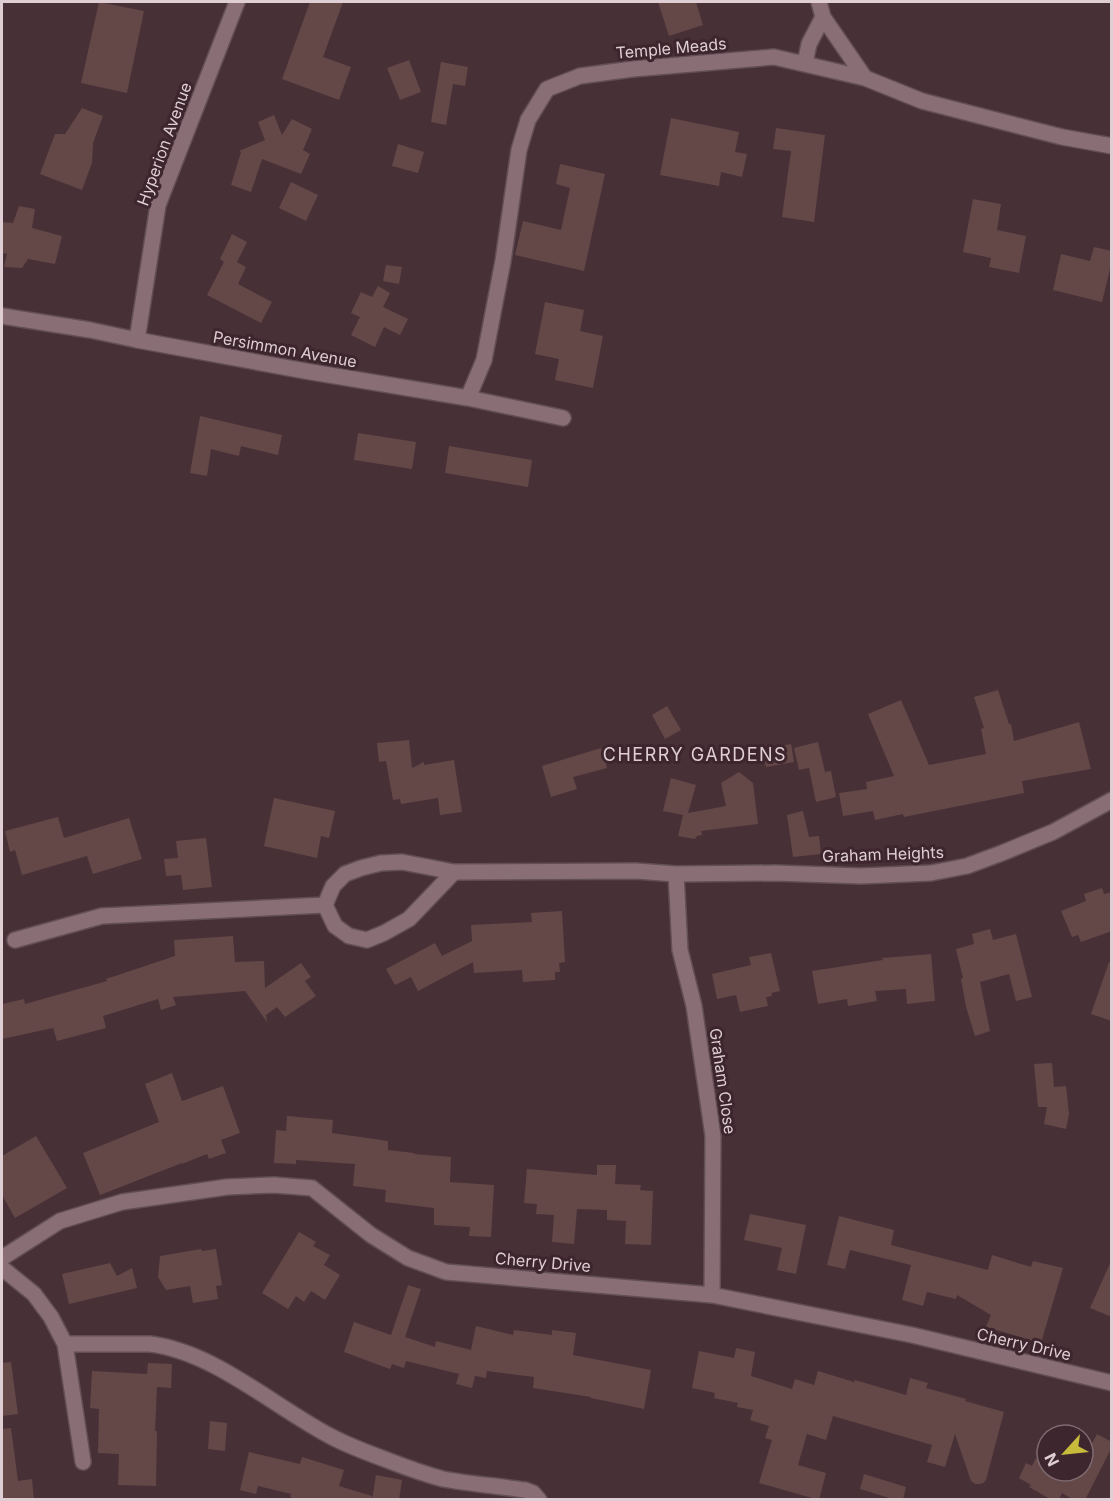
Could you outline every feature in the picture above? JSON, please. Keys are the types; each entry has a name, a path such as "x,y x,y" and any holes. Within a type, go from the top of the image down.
{"street":[{"name":"Hyperion Avenue","path":"137,340 158,205 237,2"},
{"path":"819,2 823,17 865,78"},
{"path":"804,63 809,44 823,17"},
{"name":"Temple Meads","path":"468,398 484,360 503,261 519,150 528,120 547,89 580,76 633,69 774,57 865,78 922,101 1062,137 1112,146"},
{"name":"Persimmon Avenue","path":"2,316 468,398 563,417"},
{"name":"Graham Heights","path":"325,905 333,886 345,874 381,863 402,862 454,872 636,871 676,874 775,873 861,876 931,873 967,866 1002,853 1053,832 1112,800"},
{"path":"15,940 102,916 325,905 335,926 349,936 367,939 408,920 454,872"},
{"name":"Graham Close","path":"676,874 680,950 694,1006 713,1136 712,1295"},
{"name":"Cherry Drive","path":"2,1258 60,1221 122,1202 227,1187 274,1185 312,1188 371,1235 408,1258 446,1272 712,1295 912,1335 1112,1383"},
{"path":"2,1268 34,1294 51,1317 65,1344 83,1462"},
{"path":"65,1344 150,1344 176,1350 220,1369 331,1437 359,1449 444,1479 525,1490 533,1493 539,1500"}],"building":[{"path":"99,2 144,11 127,93 81,83"},
{"path":"310,2 343,2 323,57 351,67 339,100 282,79"},
{"path":"658,2 696,2 703,25 669,36"},
{"path":"409,60 421,92 400,100 387,68"},
{"path":"441,62 468,67 465,86 453,84 446,125 431,122"},
{"path":"82,108 103,116 93,143 92,163 82,190 40,174 55,134 65,134"},
{"path":"274,115 282,135 292,119 312,129 303,150 310,154 301,174 262,159 251,192 231,185 241,152 239,151 265,140 258,122"},
{"path":"671,118 739,132 735,152 747,154 742,177 721,172 719,186 660,175"},
{"path":"776,128 825,135 814,222 782,217 791,151 773,149"},
{"path":"398,144 424,152 418,173 392,166"},
{"path":"560,164 605,174 584,271 515,255 523,221 561,230 570,188 556,184"},
{"path":"291,182 318,195 306,221 279,208"},
{"path":"973,199 1001,204 997,230 1026,236 1019,273 989,267 991,258 963,252"},
{"path":"19,206 35,209 32,228 62,236 55,264 28,259 22,268 4,267 7,254 2,253 2,222 13,223"},
{"path":"232,234 247,242 237,262 246,267 238,284 272,302 261,323 207,295 224,262 220,259"},
{"path":"1094,247 1112,251 1112,261 1102,302 1053,290 1061,254 1090,261"},
{"path":"386,265 402,267 399,284 383,281"},
{"path":"378,286 390,293 383,307 408,319 400,335 384,327 375,347 351,335 360,317 351,313 361,292 372,297"},
{"path":"545,302 584,310 580,331 603,336 593,388 555,380 559,359 535,354"},
{"path":"200,416 282,435 278,455 241,446 239,456 211,449 207,476 190,473"},
{"path":"358,433 416,442 412,469 354,460"},
{"path":"449,446 532,460 528,487 445,473"},
{"path":"998,690 1009,724 1011,724 1014,741 1079,722 1091,769 1022,781 1024,793 904,817 903,814 875,820 873,811 843,816 839,793 867,789 866,782 894,776 868,714 901,700 929,765 986,754 981,729 984,728 974,697"},
{"path":"667,706 681,730 665,739 652,715"},
{"path":"409,740 412,768 424,762 424,765 454,760 462,812 440,815 438,798 401,804 400,799 393,800 386,761 379,762 377,743"},
{"path":"818,742 825,772 831,771 836,797 816,802 809,768 799,770 794,748"},
{"path":"791,744 794,762 766,767 762,750"},
{"path":"601,748 607,768 573,777 577,789 551,797 542,766"},
{"path":"739,772 753,783 758,824 701,831 702,835 695,839 678,836 683,815 663,811 671,778 696,785 688,813 726,806 721,783"},
{"path":"274,798 335,811 329,838 321,836 317,858 264,846"},
{"path":"803,811 809,837 819,836 821,854 793,857 787,815"},
{"path":"58,817 64,838 129,818 142,859 93,874 87,856 22,875 15,850 10,852 5,831"},
{"path":"206,838 212,887 183,890 181,875 166,876 164,859 178,858 176,841"},
{"path":"1102,888 1104,894 1112,892 1112,931 1081,942 1078,935 1072,937 1061,911 1086,901 1084,894"},
{"path":"562,911 565,962 559,963 560,972 555,972 555,980 523,982 522,970 474,973 473,962 418,991 411,977 395,985 386,969 435,943 442,956 472,941 471,925 532,922 531,913"},
{"path":"990,929 993,940 1016,934 1032,997 1016,1001 1009,974 980,982 990,1031 975,1036 966,1007 961,979 963,978 956,949 974,944 972,934"},
{"path":"233,936 235,962 264,961 265,988 301,963 311,977 305,981 316,996 285,1017 277,1007 266,1015 267,1022 245,991 173,997 176,1005 161,1010 158,999 103,1016 106,1028 57,1041 53,1028 2,1039 2,1004 24,999 25,1004 107,981 106,979 175,956 174,940"},
{"path":"771,953 780,991 766,997 768,1006 740,1012 736,995 717,999 712,974 751,965 749,957"},
{"path":"931,954 935,1001 907,1004 906,989 875,991 877,1001 848,1006 847,999 818,1004 812,971 883,960 882,958"},
{"path":"1109,962 1112,962 1112,1021 1091,1014"},
{"path":"1052,1063 1054,1087 1066,1086 1069,1114 1066,1129 1044,1124 1047,1107 1038,1107 1034,1064"},
{"path":"172,1073 182,1101 223,1086 240,1133 221,1140 226,1153 209,1159 207,1154 100,1195 83,1153 159,1122 145,1084"},
{"path":"287,1116 333,1120 332,1133 388,1141 388,1150 451,1157 450,1182 494,1185 491,1237 469,1236 470,1227 434,1225 434,1208 385,1202 386,1190 353,1186 355,1164 296,1160 296,1164 274,1163 276,1130 286,1131"},
{"path":"36,1136 67,1188 15,1218 2,1195 2,1156"},
{"path":"597,1165 616,1165 615,1184 641,1185 640,1190 653,1191 651,1245 625,1244 626,1221 607,1220 607,1210 577,1209 574,1244 552,1242 554,1215 536,1214 537,1204 524,1203 527,1169 597,1175"},
{"path":"750,1214 806,1225 796,1274 777,1270 782,1248 744,1240"},
{"path":"839,1216 894,1230 891,1245 988,1270 992,1255 1031,1267 1033,1261 1063,1268 1041,1343 986,1327 991,1315 957,1295 956,1299 927,1292 923,1306 902,1300 911,1265 850,1250 845,1269 827,1265"},
{"path":"299,1232 316,1242 313,1246 330,1255 324,1265 340,1275 325,1300 311,1291 304,1302 296,1296 288,1309 262,1293"},
{"path":"201,1249 202,1251 216,1249 222,1285 216,1286 218,1299 193,1303 190,1286 166,1290 158,1277 160,1256"},
{"path":"1112,1259 1112,1317 1090,1308"},
{"path":"110,1263 117,1276 132,1268 137,1288 69,1304 62,1274"},
{"path":"408,1285 421,1289 405,1337 435,1347 436,1341 471,1350 476,1326 513,1335 514,1330 552,1335 552,1330 576,1333 573,1355 651,1370 644,1409 591,1397 533,1388 534,1377 487,1371 486,1378 475,1376 472,1388 456,1384 459,1374 406,1361 404,1368 392,1364 390,1369 344,1352 354,1322 391,1335"},
{"path":"736,1348 755,1352 751,1376 792,1389 795,1379 814,1385 818,1371 906,1395 910,1378 928,1383 926,1388 1004,1412 986,1480 979,1484 971,1481 955,1434 945,1467 927,1462 932,1445 833,1416 826,1440 807,1434 798,1465 826,1473 819,1500 759,1483 772,1440 765,1438 769,1426 750,1420 753,1410 737,1407 738,1403 714,1398 715,1393 692,1388 699,1351 734,1358"},
{"path":"11,1362 18,1414 2,1416 2,1363"},
{"path":"148,1363 172,1364 171,1388 157,1387 156,1486 118,1485 119,1454 98,1453 99,1409 90,1408 92,1371 147,1374"},
{"path":"210,1421 227,1423 225,1451 208,1449"},
{"path":"11,1428 18,1481 32,1479 34,1500 2,1500 2,1429"},
{"path":"1097,1434 1112,1442 1112,1447 1095,1480 1095,1438"},
{"path":"249,1452 300,1464 302,1457 344,1470 339,1486 372,1496 371,1500 299,1500 290,1497 291,1494 258,1486 256,1494 240,1490"},
{"path":"1035,1460 1035,1483 1094,1483 1085,1500 1074,1500 1062,1493 1059,1500 1052,1500 1029,1487 1031,1485 1019,1478 1026,1463 1032,1466"},
{"path":"864,1474 906,1487 903,1500 860,1489"},
{"path":"376,1475 402,1480 399,1500 372,1500"}],"district":[{"name":"CHERRY GARDENS","path":"695,755"}]}
